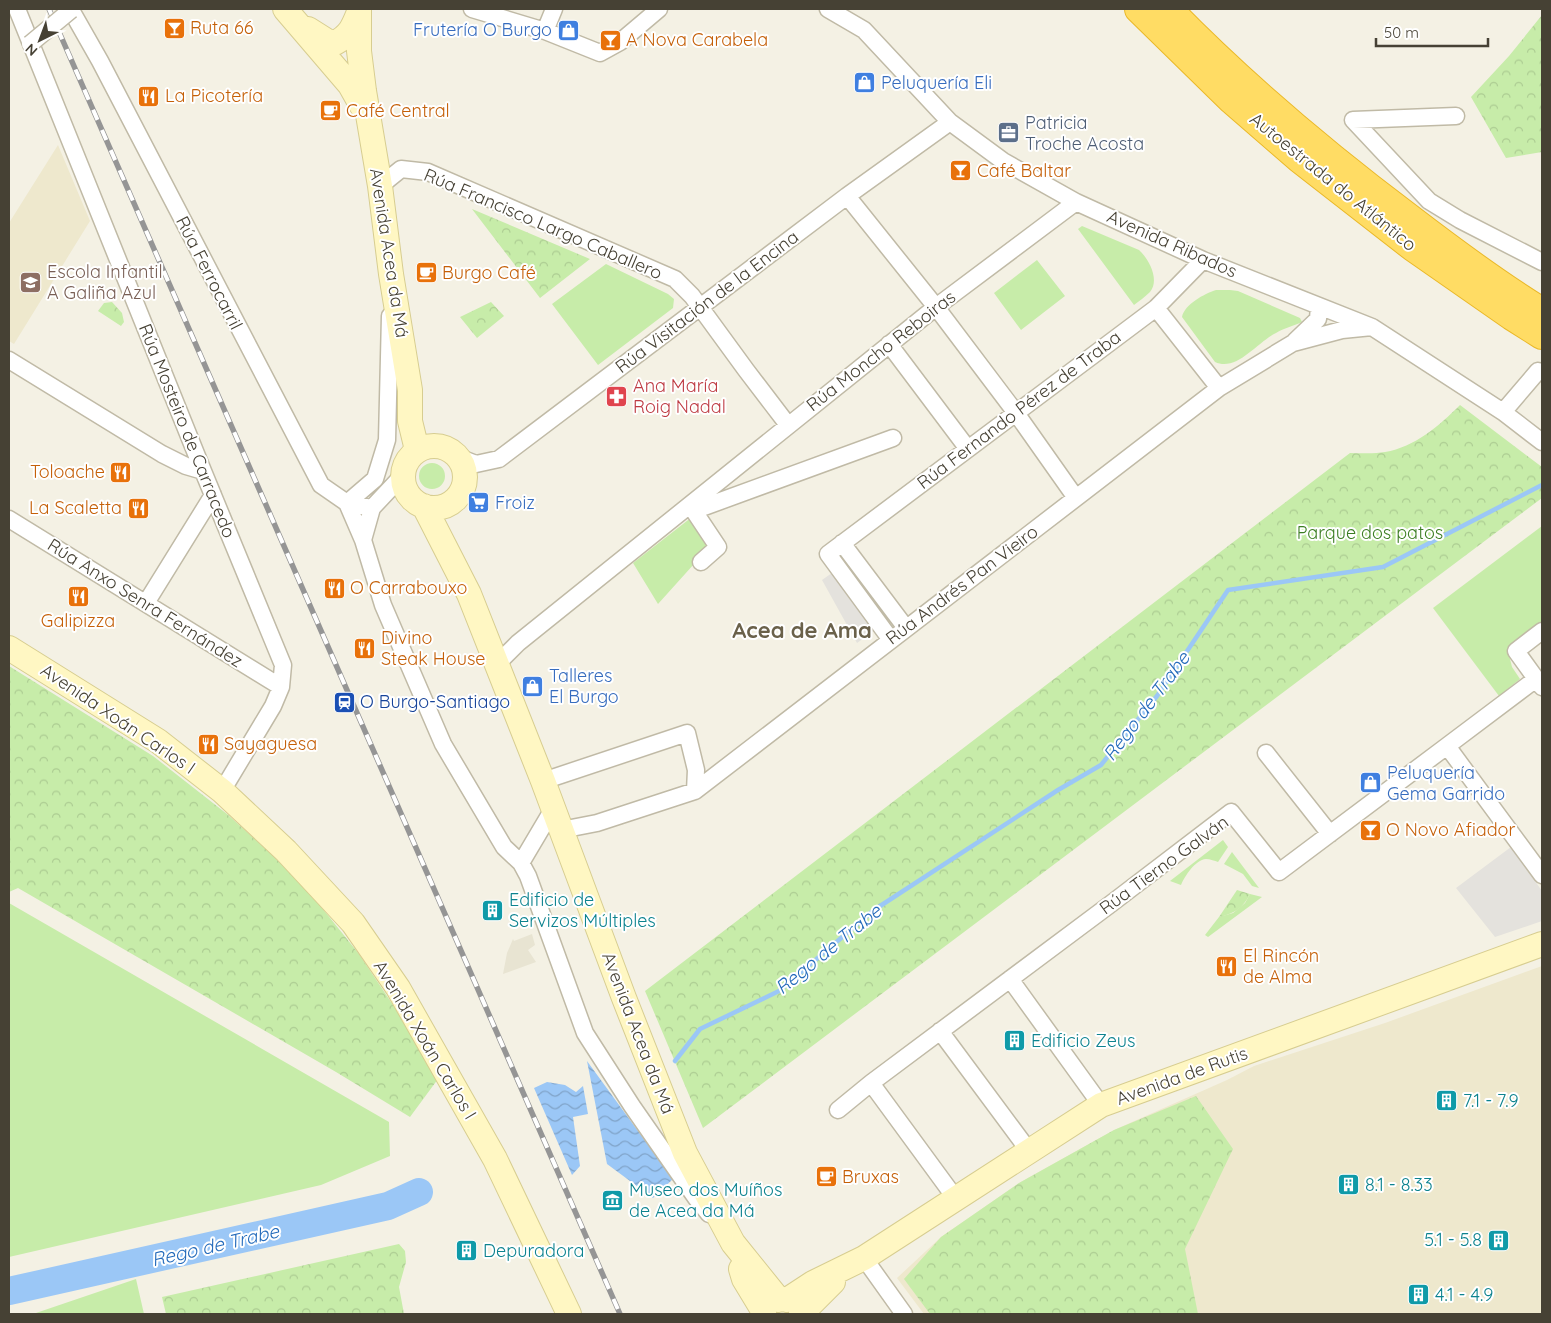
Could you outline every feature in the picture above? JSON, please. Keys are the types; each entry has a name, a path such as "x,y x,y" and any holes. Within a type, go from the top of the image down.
{"highway":[{"path":"1117,9 1174,62 1232,100"},
{"name":"Autoestrada do Atlántico","path":"1139,9 1232,100 1300,159 1413,247 1542,335"},
{"name":"Autoestrada do Atlántico","path":"1168,9 1204,46 1255,93 1353,176 1448,248 1542,312"}],"main road":[{"path":"293,17 327,41 335,43 346,37 352,30 359,10"},
{"path":"359,10 359,51 367,116"},
{"path":"293,17 350,85 367,116"},
{"name":"Avenida Acea da Má","path":"367,116 380,186 391,274 410,390 418,402 438,451"},
{"path":"455,500 441,507 424,506 415,502 408,494 404,485 405,466 410,457 438,451 463,465 465,474 464,484 455,500 450,517 462,555 469,594"},
{"path":"424,506 469,594"},
{"name":"Avenida Acea da Má","path":"469,594 543,781 570,857 685,1153 733,1243 782,1309"},
{"name":"Avenida Xoán Carlos I","path":"9,648 158,741 222,791 286,851 353,924 398,988 495,1159 569,1314"},
{"name":"Avenida de Rutis","path":"782,1309 813,1283 857,1262 1101,1105 1542,944"}],"street":[{"name":"Rúa Mosteiro de Carracedo","path":"17,9 283,665 281,687 273,706 222,791"},
{"path":"30,44 72,9"},
{"name":"Rúa Ferrocarril","path":"72,9 321,485 347,503 372,508"},
{"path":"472,9 545,31 600,53 620,42 659,9"},
{"path":"545,31 554,9"},
{"name":"Avenida Ribados","path":"828,9 864,30 950,122 1003,162 1076,202 1203,260 1372,327 1504,412 1542,442"},
{"path":"1456,116 1353,120 1429,201 1460,220 1542,262"},
{"name":"Rúa Visitación de la Encina","path":"438,451 476,464 499,459 847,196 950,122"},
{"name":"Rúa Francisco Largo Caballero","path":"380,186 401,169 428,172 675,279 692,296 788,425"},
{"path":"847,196 936,307 1016,413 1076,498"},
{"name":"Rúa Moncho Reboiras","path":"496,665 518,643 889,344 1076,202"},
{"name":"Rúa Fernando Pérez de Traba","path":"891,640 828,554 1156,308 1203,260"},
{"path":"391,274 387,440 375,479 347,503 363,540 383,605 443,744 504,846 521,863 528,876 585,1034 696,1198 733,1243"},
{"name":"Rúa Andrés Pan Vieiro","path":"570,857 584,834 597,824 695,791 1219,388 1294,343 1318,319 1319,306"},
{"path":"1156,308 1219,388"},
{"name":"Rúa Andrés Pan Vieiro","path":"1294,343 1342,330 1372,327"},
{"path":"889,344 968,448"},
{"path":"9,360 162,454 186,466 203,471"},
{"path":"1504,412 1538,371"},
{"path":"690,505 704,507 893,438"},
{"path":"363,540 372,508 403,476"},
{"path":"146,603 213,495"},
{"path":"690,505 718,547 701,562"},
{"name":"Rúa Anxo Senra Fernández","path":"9,519 281,687"},
{"path":"842,543 906,628"},
{"name":"Rúa Tierno Galván","path":"838,1110 871,1082 1231,812 1279,872 1447,746 1539,683 1516,651 1542,630"},
{"path":"543,781 687,733 696,770 695,791"},
{"path":"1447,746 1542,875"},
{"path":"1266,753 1330,834"},
{"path":"521,863 557,819"},
{"name":"Rúa Andrés Pan Vieiro","path":"557,819 597,824"},
{"path":"1010,979 1101,1105"},
{"path":"940,1030 1029,1151"},
{"path":"871,1082 956,1199"},
{"path":"857,1262 904,1314"}],"shaded area":[{"name":"Escola Infantil A Galiña Azul","path":"58,145 90,221 14,344 9,341 9,223"},
{"path":"846,563 889,620 857,643 822,580"},
{"path":"1511,847 1542,891 1542,921 1495,937 1456,888"},
{"path":"532,934 535,945 528,950 536,962 503,974 507,953 513,939 514,941"},
{"path":"1542,966 1542,1314 924,1314 897,1278 941,1237 1019,1183 1114,1130 1227,1080 1254,1066 1385,1023"}],"green space":[{"path":"1542,15 1542,152 1506,158 1471,97 1509,56"},
{"path":"472,209 590,259 540,298"},
{"path":"1082,226 1139,250 1150,264 1154,276 1153,287 1150,292 1134,305 1078,229"},
{"path":"1037,260 1065,296 1021,330 994,293"},
{"path":"606,264 668,294 674,299 673,308 598,365 552,304"},
{"path":"1216,290 1238,291 1300,318 1302,322 1269,337 1239,360 1223,364 1215,362 1182,317 1191,304"},
{"path":"112,302 122,313 124,322 121,326 98,311 104,303"},
{"path":"491,302 504,316 477,338 460,317"},
{"name":"Parque dos patos","path":"1460,405 1542,467 1542,498 703,1128 645,991 1350,453 1381,453 1406,446 1435,428"},
{"path":"432,463 441,467 445,476 441,485 432,489 423,485 419,476 423,467"},
{"path":"692,517 712,544 658,604 633,563"},
{"path":"1542,526 1542,621 1514,642 1508,651 1512,667 1520,679 1499,696 1433,608"},
{"path":"9,666 153,756 227,814 310,893 359,954 403,1020 438,1079 410,1117 336,1072 18,888 9,892"},
{"path":"1223,840 1228,847 1218,862 1206,859 1198,862 1188,873 1181,885 1170,881"},
{"path":"1232,852 1259,888 1252,886 1243,874 1224,864"},
{"path":"1237,890 1250,894 1238,910 1219,917"},
{"path":"1250,894 1262,897 1208,937 1205,935 1219,917 1233,913 1245,903"},
{"path":"9,903 389,1122 390,1156 321,1185 9,1257"},
{"path":"1196,1096 1233,1149 1185,1249 1198,1314 930,1314 904,1279 941,1237 1019,1183 1114,1130"},
{"path":"399,1244 405,1251 406,1262 399,1287 404,1314 166,1314 162,1297"},
{"path":"136,1279 144,1314 33,1314"}],"water":[{"path":"587,1061 673,1179 653,1198 607,1164"},
{"path":"547,1082 565,1085 576,1092 583,1086 588,1114 573,1117 580,1166 572,1175 534,1088"}],"waterway":[{"name":"Rego de Trabe","path":"675,1061 700,1029 779,991 874,910 1058,790 1101,765 1157,696 1228,590 1383,567 1542,485"},
{"name":"Rego de Trabe","path":"9,1291 388,1206 419,1192"}],"railway":[{"path":"49,9 620,1314"}],"place":[{"name":"Ruta 66","path":"174,28"},
{"name":"Frutería O Burgo","path":"568,30"},
{"name":"A Nova Carabela","path":"610,40"},
{"name":"Peluquería Eli","path":"865,83"},
{"name":"La Picotería","path":"149,96"},
{"name":"Café Central","path":"330,111"},
{"name":"Patricia Troche Acosta","path":"1009,133"},
{"name":"Café Baltar","path":"961,171"},
{"name":"Burgo Café","path":"426,273"},
{"name":"Escola Infantil A Galiña Azul","path":"31,282"},
{"name":"Ana María Roig Nadal","path":"617,396"},
{"name":"Toloache","path":"121,472"},
{"name":"Froiz","path":"479,503"},
{"name":"La Scaletta","path":"138,508"},
{"name":"O Carrabouxo","path":"334,588"},
{"name":"Galipizza","path":"78,596"},
{"name":"Divino Steak House","path":"365,648"},
{"name":"Talleres El Burgo","path":"533,686"},
{"name":"O Burgo-Santiago","path":"344,702"},
{"name":"Sayaguesa","path":"208,744"},
{"name":"Peluquería Gema Garrido","path":"1371,783"},
{"name":"O Novo Afiador","path":"1370,830"},
{"name":"Edificio de Servizos Múltiples","path":"493,910"},
{"name":"El Rincón de Alma","path":"1227,966"},
{"name":"Edificio Zeus","path":"1015,1041"},
{"name":"7.1 - 7.9","path":"1447,1101"},
{"name":"Bruxas","path":"826,1177"},
{"name":"8.1 - 8.33","path":"1349,1185"},
{"name":"Museo dos Muíños de Acea da Má","path":"613,1200"},
{"name":"5.1 - 5.8","path":"1498,1240"},
{"name":"Depuradora","path":"467,1251"},
{"name":"4.1 - 4.9","path":"1419,1295"}],"district":[{"name":"Acea de Ama","path":"802,630"}]}
